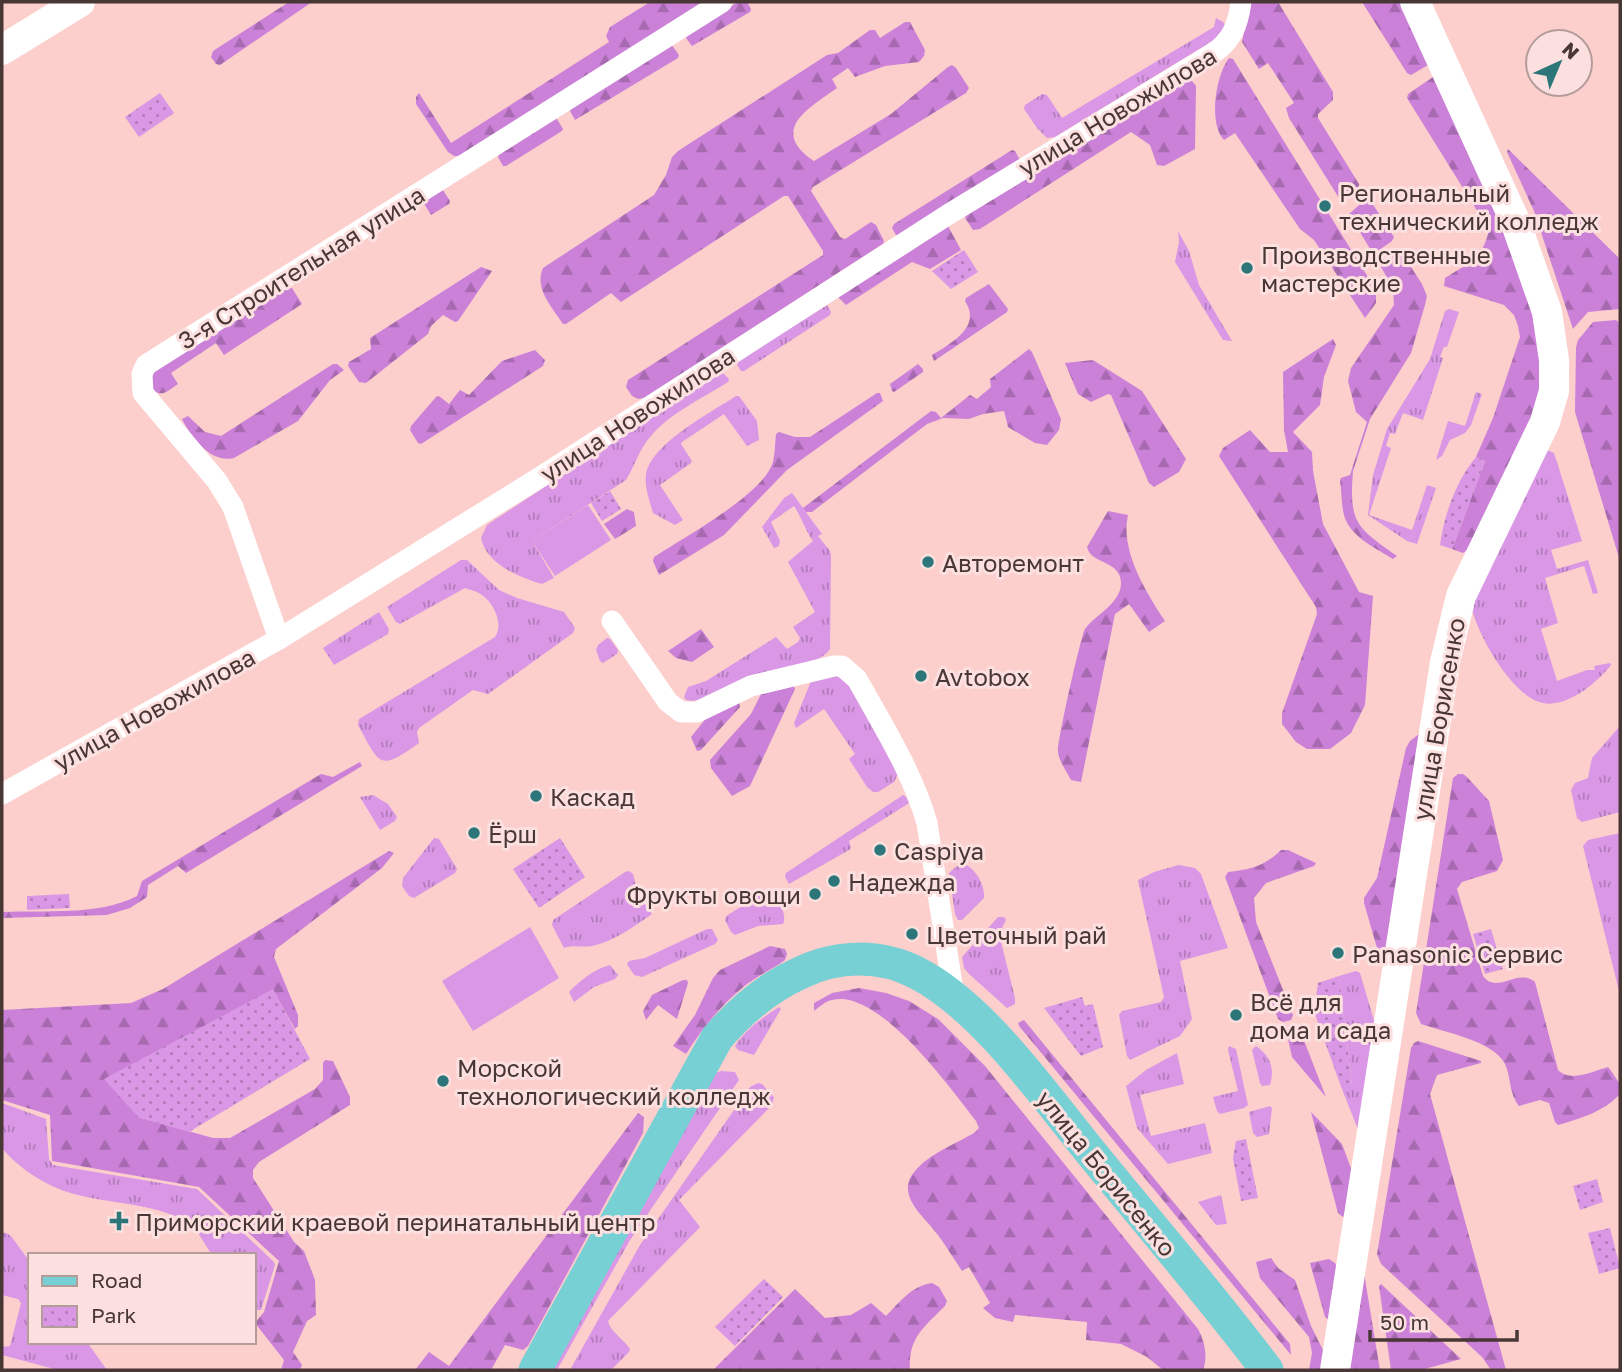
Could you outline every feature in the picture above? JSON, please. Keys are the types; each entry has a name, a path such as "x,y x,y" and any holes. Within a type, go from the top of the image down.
{"main road":[{"path":"2,50 79,2"},
{"name":"улица Борисенко","path":"1335,1370 1445,662 1457,608 1472,571 1545,422 1554,391 1554,360 1547,312 1505,196 1415,2"},
{"name":"улица Борисенко","path":"535,1370 717,1038 758,998 788,979 823,962 861,958 917,973 954,997 1005,1048 1268,1370"}],"street":[{"name":"3-я Строительная улица","path":"279,639 233,507 217,481 143,393 142,374 146,365 722,2"},
{"name":"улица Новожилова","path":"2,794 279,639 530,484 949,214 1212,54 1230,39 1241,2"},
{"path":"612,621 668,702 681,712 697,712 758,684 834,666 842,666 856,679 913,780 921,803 927,823 954,997"}],"green space":[{"path":"289,2 312,2 220,65 216,64 211,57 213,51"},
{"path":"650,2 703,2 462,156 454,156 448,152 416,104 419,93 451,143 609,42 606,36 610,27"},
{"path":"738,2 747,2 750,12 692,46 686,38 687,34"},
{"path":"1250,2 1278,2 1333,92 1333,100 1318,114 1318,118 1359,184 1359,187 1339,198 1289,118 1286,108 1294,103 1268,63 1259,69 1242,42"},
{"path":"1362,2 1402,2 1428,65 1411,75 1407,73"},
{"path":"1216,18 1226,26 1214,40 1055,137 1047,138 1024,109 1025,105 1042,94 1047,95 1062,118 1214,27"},
{"path":"905,22 910,22 925,50 919,62 885,66 855,77 848,68 832,79 837,88 805,112 794,130 794,139 801,150 814,161 891,114 948,67 952,65 956,68 969,88 966,93 813,187 811,191 840,237 845,239 871,222 876,225 883,244 644,398 632,396 626,387 628,380 823,255 788,196 784,196 621,302 611,293 566,324 563,324 542,290 543,268 654,195 666,175 672,157 678,151 827,55 838,53 870,30 875,30 880,38"},
{"path":"671,44 679,55 678,58 575,120 571,108"},
{"path":"1229,58 1233,59 1376,290 1376,303 1365,318 1314,240 1300,229 1235,133 1224,140 1219,132 1215,111 1217,87"},
{"path":"1433,77 1498,209 1537,315 1542,391 1533,418 1467,550 1463,553 1452,549 1485,461 1476,457 1493,418 1520,337 1514,315 1504,305 1444,286 1445,278 1479,254 1489,230 1407,98 1408,94"},
{"path":"1187,81 1192,81 1196,86 1195,149 1164,166 1157,165 1150,145 1131,132 980,229 973,230 965,218 967,213"},
{"path":"160,93 174,113 139,137 125,117"},
{"path":"557,119 562,131 503,166 499,154"},
{"path":"1508,149 1620,259 1620,309 1588,312 1573,329 1534,211"},
{"path":"1012,150 1020,160 901,235 896,235 892,228 894,224"},
{"path":"443,190 450,201 449,204 431,215 423,202"},
{"path":"1366,199 1370,200 1394,237 1375,253 1349,214"},
{"path":"948,226 961,250 930,269 912,262 846,305 838,297"},
{"path":"1178,231 1189,251 1199,285 1232,341 1223,340 1175,262"},
{"path":"964,250 978,272 951,289 932,271"},
{"path":"1402,253 1427,296 1411,353 1370,419 1353,471 1352,488 1352,502 1358,522 1372,538 1397,556 1393,559 1364,541 1347,523 1342,507 1340,481 1350,475 1367,422 1356,412 1348,381 1351,368 1394,305 1393,288 1381,267 1382,263"},
{"path":"481,267 492,271 458,321 443,315 431,326 428,334 366,383 359,382 348,366 349,362 371,349 370,338"},
{"path":"989,284 1008,309 1007,312 934,361 932,355 955,339 967,326 970,319 966,298"},
{"path":"285,287 292,288 302,304 224,355 216,343 171,373 178,384 169,391 159,393 153,390 150,377 154,371"},
{"path":"827,305 830,315 741,371 736,363 738,360"},
{"path":"1449,309 1459,312 1447,347 1444,347 1440,357 1443,358 1423,420 1403,413 1395,434 1390,433 1386,446 1391,448 1369,515 1412,530 1427,485 1436,488 1417,544 1407,541 1368,515 1373,475 1387,429 1430,359 1445,311"},
{"path":"1616,320 1620,323 1620,561 1575,412 1578,340 1593,322"},
{"path":"1333,339 1336,345 1324,377 1320,405 1293,432 1312,452 1323,524 1359,592 1373,596 1365,705 1351,733 1330,749 1307,749 1296,742 1282,724 1282,713 1317,614 1316,607 1219,456 1223,448 1250,430 1270,452 1288,452 1284,430 1283,372"},
{"path":"1029,349 1061,419 1059,430 1047,445 1035,443 1008,427 1004,411 969,419 943,418 927,424 812,512 806,512 803,508 931,411 941,418 970,395 977,399 991,387 990,379"},
{"path":"535,350 545,360 543,366 421,444 418,443 410,430 411,426 436,397 439,396 449,404 460,390 469,395 502,361"},
{"path":"1093,360 1142,391 1186,459 1179,472 1154,487 1149,483 1111,395 1091,402 1078,394 1065,363"},
{"path":"333,364 344,370 330,380 298,421 234,458 217,457 203,448 182,419 188,416 205,432 221,436"},
{"path":"918,364 923,372 892,391 890,384"},
{"path":"721,371 729,379 728,382 677,413 659,428 643,446 626,480 532,541 554,578 542,584 533,581 505,568 490,556 481,538 487,525"},
{"path":"1476,392 1482,394 1471,425 1465,433 1450,440 1442,456 1436,460 1448,421 1465,426"},
{"path":"880,393 883,401 787,470 724,535 659,575 654,557 721,514 755,488 773,462 776,434 779,432 795,437 810,437"},
{"path":"739,396 757,421 759,440 747,446 724,414 682,442 691,463 660,485 683,520 675,525 653,513 646,484 650,463 658,452 684,430"},
{"path":"1547,450 1554,453 1582,541 1551,550 1557,569 1588,560 1598,593 1593,594 1584,566 1545,578 1558,623 1541,629 1557,681 1587,670 1595,670 1594,666 1611,665 1598,679 1572,698 1552,704 1531,699 1508,677 1488,647 1471,605"},
{"path":"1476,457 1485,461 1452,549 1440,545 1452,499"},
{"path":"610,491 621,509 602,521 591,503"},
{"path":"792,493 822,534 818,536 830,551 830,649 824,655 804,664 747,677 710,697 686,700 684,697 688,687 706,681 776,637 787,649 798,642 800,638 793,627 815,612 788,562 813,541 794,506 771,522 780,541 779,546 774,548 762,527 784,498"},
{"path":"588,505 611,540 555,576 532,541"},
{"path":"627,509 634,512 636,526 615,539 604,524"},
{"path":"1108,511 1128,515 1131,557 1136,571 1165,621 1149,632 1129,604 1115,614 1081,782 1071,780 1058,751 1074,668 1085,629 1112,603 1120,591 1120,576 1117,571 1094,557 1087,547"},
{"path":"461,560 467,560 499,590 564,612 575,628 573,633 488,694 473,690 419,728 419,743 406,752 388,761 382,760 371,749 358,725 359,719 495,637 498,632 498,621 490,603 480,594 465,588 400,624 387,607"},
{"path":"379,612 389,629 388,634 334,665 323,648"},
{"path":"701,629 714,647 692,662 676,658 668,651"},
{"path":"607,638 618,650 617,654 603,663 596,650"},
{"path":"835,674 849,684 899,772 894,782 878,792 867,787 849,759 855,754 824,709 796,728 794,723 811,681"},
{"path":"794,686 795,689 750,786 732,796 711,768 710,760 751,714 761,694"},
{"path":"739,701 740,707 701,750 697,751 691,737 707,717"},
{"path":"1620,726 1620,812 1582,822 1577,818 1571,790 1575,783 1588,778 1592,758"},
{"path":"1419,734 1386,965 1382,965 1364,898 1377,878 1406,748"},
{"path":"360,762 362,766 186,873 178,866 148,885 147,897 130,908 107,915 2,918 2,912 106,907 137,896 142,881 321,774 333,777"},
{"path":"1458,774 1467,777 1489,801 1503,860 1497,871 1462,882 1457,889 1483,976 1495,983 1522,977 1535,982 1558,1070 1563,1074 1576,1076 1608,1067 1611,1071 1620,1084 1620,1094 1607,1105 1584,1117 1558,1125 1549,1103 1540,1100 1519,1106 1513,1096 1505,1064 1499,1056 1480,1043 1421,1024 1416,1013 1453,778"},
{"path":"373,795 388,804 397,817 380,830 360,797"},
{"path":"903,795 909,803 849,841 849,850 789,884 786,873"},
{"path":"1620,833 1620,995 1583,846 1588,840"},
{"path":"434,838 439,839 457,869 455,873 414,898 409,896 402,886 403,878"},
{"path":"560,838 585,877 539,908 513,869"},
{"path":"1281,850 1288,850 1316,863 1266,883 1254,898 1256,922 1293,1015 1291,1020 1283,1022 1278,1019 1225,877 1228,872 1263,863"},
{"path":"389,851 394,853 382,868 276,949 274,957 298,1015 298,1026 295,1029 273,990 138,1117 213,1138 230,1138 315,1089 323,1080 323,1063 325,1060 333,1061 350,1097 350,1105 259,1162 253,1170 253,1178 294,1242 304,1251 315,1280 316,1315 307,1321 293,1352 302,1365 300,1370 281,1370 284,1360 256,1324 264,1312 279,1261 199,1187 52,1161 50,1115 2,1100 2,1010 131,1003 163,989"},
{"path":"967,865 980,879 984,898 962,920 958,920 949,873 957,866"},
{"path":"1179,865 1195,868 1201,874 1228,948 1180,961 1192,1019 1180,1036 1130,1060 1119,1015 1122,1011 1161,1002 1164,997 1138,880"},
{"path":"629,871 633,874 639,896 652,914 608,941 592,946 564,948 552,925 553,920"},
{"path":"768,890 781,905 783,924 758,926 735,935 731,932 725,920 726,916"},
{"path":"69,894 70,908 27,910 27,896"},
{"path":"998,917 1004,917 1006,920 999,934 1015,998 1015,1004 1007,1008 969,974 964,968 962,957"},
{"path":"530,927 559,978 473,1031 442,981"},
{"path":"712,929 718,940 715,944 642,977 634,975 627,964 629,961 645,958"},
{"path":"1491,929 1503,969 1485,974 1473,934"},
{"path":"770,946 785,949 785,960 747,984 729,1000 706,1025 686,1054 673,1046 695,1015 713,978 720,970"},
{"path":"610,965 618,975 615,979 594,987 574,1002 569,992 588,976"},
{"path":"1356,971 1360,973 1376,1027 1359,1132 1342,1089 1352,1084 1339,976"},
{"path":"1339,976 1352,1085 1342,1089 1314,1012 1318,983"},
{"path":"683,980 688,983 677,1019 658,1005 646,1020 643,1011 652,995"},
{"path":"859,988 909,1001 938,1019 985,1066 1198,1329 1205,1350 1203,1370 1163,1370 1147,1357 1121,1344 1086,1340 1087,1322 1015,1315 1013,1322 995,1318 983,1308 990,1303 969,1267 962,1271 938,1235 919,1213 908,1189 909,1180 921,1165 979,1128 932,1065 892,1025 871,1009 851,1000 832,1000 814,1011 814,1003 832,993"},
{"path":"273,989 310,1059 189,1132 138,1117 104,1079"},
{"path":"1082,997 1085,1006 1093,1004 1103,1047 1081,1056 1044,1008"},
{"path":"779,1007 781,1009 754,1055 738,1050 735,1046 744,1035"},
{"path":"1024,1020 1290,1344 1291,1355 1019,1026 1018,1023"},
{"path":"1298,1035 1303,1038 1326,1097 1292,1057 1288,1039"},
{"path":"1418,1041 1481,1061 1437,1075 1430,1094 1506,1370 1491,1370 1482,1357 1381,1264 1377,1254 1411,1048"},
{"path":"1229,1046 1236,1049 1248,1105 1220,1114 1213,1097 1238,1091"},
{"path":"1256,1046 1270,1062 1270,1085 1262,1086 1260,1083 1252,1050"},
{"path":"1177,1053 1184,1084 1140,1095 1151,1136 1205,1123 1212,1153 1168,1164 1137,1128 1126,1086 1146,1070"},
{"path":"721,1071 735,1072 739,1080 630,1240 557,1370 553,1370 714,1074"},
{"path":"758,1083 774,1097 772,1105 679,1200 700,1227 608,1321 611,1329 630,1349 629,1352 611,1370 570,1370 640,1245 750,1087"},
{"path":"2,1103 46,1119 49,1159 53,1165 197,1189 274,1262 261,1310 256,1310 256,1253 211,1253 186,1221 145,1207 74,1194 54,1187 17,1163 2,1148"},
{"path":"1270,1106 1269,1134 1257,1137 1253,1133 1249,1112"},
{"path":"1311,1112 1342,1144 1352,1171 1348,1214 1343,1217 1338,1213"},
{"path":"638,1113 644,1117 643,1133 528,1346 523,1350 505,1345 491,1370 415,1370 429,1352 449,1366"},
{"path":"1246,1139 1258,1198 1241,1201 1233,1158 1236,1141"},
{"path":"1597,1179 1603,1202 1580,1210 1573,1186"},
{"path":"1221,1195 1227,1224 1216,1225 1198,1202"},
{"path":"1610,1228 1620,1268 1599,1274 1588,1233"},
{"path":"2,1233 6,1233 28,1259 28,1344 88,1344 107,1370 58,1370 2,1355 2,1347 10,1346 21,1303 18,1299 2,1295"},
{"path":"1271,1258 1278,1268 1295,1280 1311,1326 1327,1358 1324,1370 1309,1370 1312,1353 1309,1337 1260,1278 1256,1262"},
{"path":"1329,1259 1339,1271 1331,1322 1325,1317 1310,1263"},
{"path":"1364,1273 1380,1370 1345,1370"},
{"path":"764,1279 783,1297 735,1346 715,1327"},
{"path":"932,1283 939,1287 947,1301 915,1341 910,1370 713,1370 795,1289 825,1318 851,1315 871,1303 886,1316 912,1291"},
{"path":"1381,1284 1461,1359 1421,1370 1391,1370 1379,1286"}],"place":[{"name":"Региональный технический колледж","path":"1325,206"},
{"name":"Производственные мастерские","path":"1247,268"},
{"name":"Авторемонт","path":"928,562"},
{"name":"Avtobox","path":"921,676"},
{"name":"Каскад","path":"536,796"},
{"name":"Ёрш","path":"474,833"},
{"name":"Caspiya","path":"880,850"},
{"name":"Надежда","path":"834,881"},
{"name":"Фрукты овощи","path":"815,894"},
{"name":"Цветочный рай","path":"912,934"},
{"name":"Panasonic Сервис","path":"1338,953"},
{"name":"Всё для дома и сада","path":"1236,1015"},
{"name":"Морской технологический колледж","path":"443,1081"},
{"name":"Приморский краевой перинатальный центр","path":"119,1221"}]}
